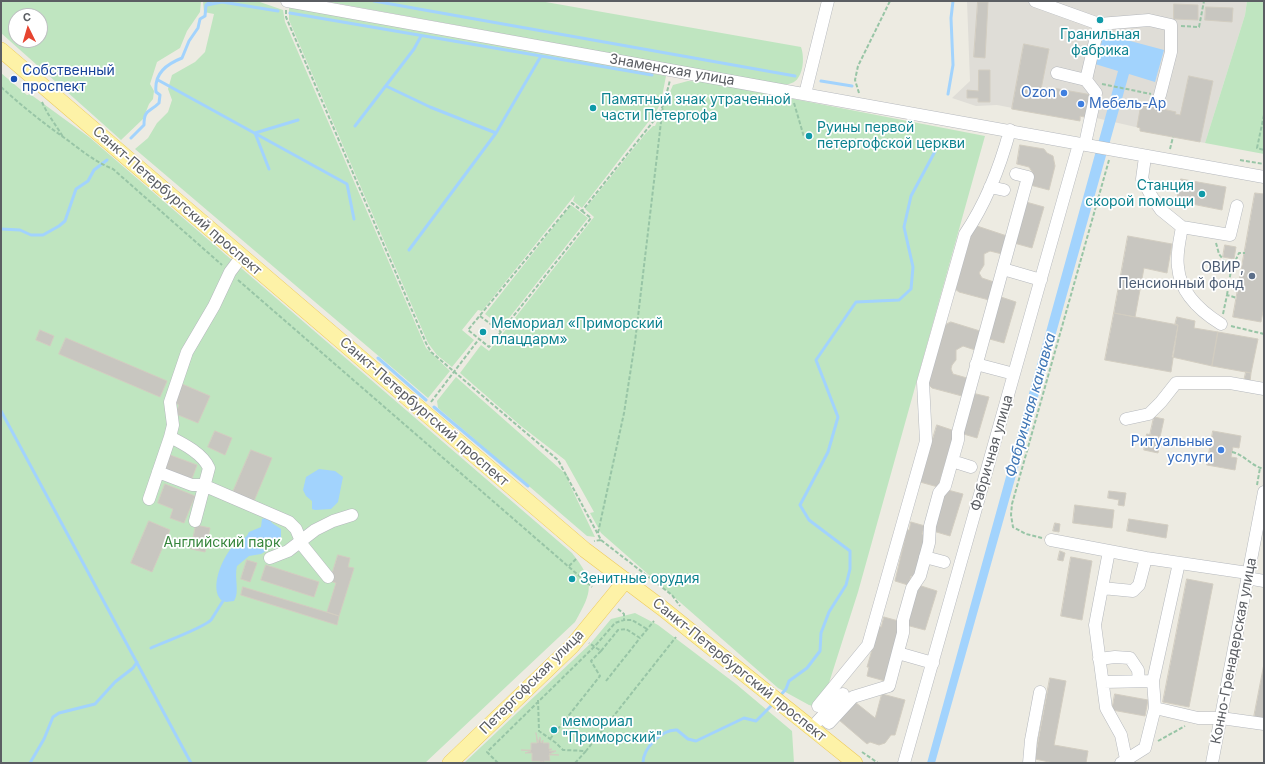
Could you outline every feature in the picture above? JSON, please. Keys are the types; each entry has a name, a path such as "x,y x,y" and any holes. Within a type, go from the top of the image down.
{"main road":[{"name":"Санкт-Петербургский проспект","path":"1,50 580,546 626,580 855,763"},
{"name":"Петергофская улица","path":"450,763 572,646 626,580"}],"street":[{"path":"799,93 828,1"},
{"path":"1035,1 1099,24 1149,20 1171,25 1171,52 1160,95"},
{"name":"Знаменская улица","path":"286,5 310,3 672,70 1010,130 1144,157 1264,177"},
{"path":"1057,73 1086,80 1099,24"},
{"name":"Фабричная улица","path":"904,763 1041,280 1085,145 1096,93 1086,80"},
{"path":"812,728 820,711 868,646 926,441 923,382 964,234 977,216 990,186 1010,130"},
{"path":"1144,157 1142,173 1145,186 1161,210 1182,227 1230,235 1237,206"},
{"path":"820,711 829,723 853,697 889,686 903,633 903,620 910,594 920,576 929,543 930,526 937,500 939,493 945,486 958,440 958,432 976,364 1028,178 1016,174"},
{"path":"990,186 1004,190"},
{"path":"1182,227 1177,265 1180,281 1192,301 1206,314 1221,324"},
{"path":"149,499 170,437 173,425 170,402 187,352 214,306 230,272 242,256"},
{"path":"1003,269 1041,280"},
{"path":"976,364 1014,374"},
{"path":"1126,418 1149,414 1176,383 1230,383 1264,389"},
{"path":"170,437 182,443 206,461 209,468 203,485 195,521"},
{"path":"952,461 971,467"},
{"path":"158,472 192,485 203,485 289,522 296,529 311,557 328,577"},
{"name":"Конно-Гренадерская улица","path":"1212,763 1264,492"},
{"path":"270,558 288,551 315,530 333,521 352,515"},
{"path":"1051,540 1248,575 1264,581"},
{"path":"1110,551 1096,625 1106,708 1121,735 1123,761 1144,748 1155,708 1152,682 1179,563"},
{"path":"925,557 944,562"},
{"path":"1102,588 1133,591 1139,584 1146,558"},
{"path":"898,653 933,663"},
{"path":"1100,659 1115,657 1130,658 1138,670 1139,682"},
{"path":"1103,682 1152,682"},
{"path":"1028,763 1040,692"},
{"path":"820,711 844,694"},
{"path":"1155,708 1198,718 1221,718 1264,724"}],"path":[{"path":"863,104 855,80 858,66 890,1"},
{"path":"1171,25 1199,27 1204,1"},
{"path":"286,5 286,17 431,352 558,460 601,540 595,540"},
{"path":"598,534 625,406 635,342 664,104 672,70"},
{"path":"1099,83 1139,92"},
{"path":"1,87 25,109 64,138 99,163 113,168 230,272 592,587"},
{"path":"799,93 794,103 804,137"},
{"path":"41,98 45,110 56,124 64,138"},
{"path":"582,211 656,118 664,104"},
{"path":"1264,115 1257,148 1264,150"},
{"path":"1170,149 1173,137"},
{"path":"1051,540 1026,534 1014,527 1011,515 1012,504 1116,151"},
{"path":"572,203 591,218 489,347 468,330 480,316 572,203"},
{"path":"1218,233 1216,244 1219,254 1231,270"},
{"path":"1244,254 1239,253 1231,270 1221,324 1264,334"},
{"path":"1227,295 1237,298"},
{"path":"480,316 501,332"},
{"path":"430,404 479,339"},
{"path":"1232,452 1241,454 1255,467 1264,469"},
{"path":"569,566 577,558"},
{"path":"616,608 624,614 624,620"},
{"path":"498,763 487,752 538,700 595,646 615,623 624,620 632,620 647,628"},
{"path":"606,681 654,621"},
{"path":"550,739 600,676 590,661 601,651 618,630 626,629 640,638"},
{"path":"575,763 586,752 676,637"},
{"path":"588,642 601,651"},
{"path":"538,700 539,731 563,750 586,752"},
{"path":"1144,748 1174,733 1198,718"}],"shaded area":[{"path":"967,1 1247,1 1245,15 1205,143 1140,131 1140,128 1092,117 1081,116 1080,121 997,105 976,106 952,98 970,81"}],"green space":[{"path":"1,1 201,1 200,12 187,31 180,48 157,62 150,84 154,91 153,99 149,104 143,119 121,140 18,48 48,48 48,8 8,8 8,39 1,33"},
{"path":"203,1 257,1 283,10 285,22 426,348 450,371 428,398 135,149 148,138 157,123 168,112 172,100 168,89 172,75 195,62 205,52 214,14 204,12"},
{"path":"324,1 540,1 801,47 803,54 802,67 797,80 784,85"},
{"path":"1247,1 1264,1 1264,154 1205,143 1245,15"},
{"path":"289,6 666,76 661,102 656,112 582,208 573,201 575,195 482,311 478,310 462,330 474,340 452,367 437,355 428,343 289,20"},
{"name":"Английский парк","path":"1,73 27,95 30,94 89,137 572,553 585,572 588,579 588,594 575,622 425,763 1,763"},
{"path":"688,81 706,82 985,136 858,592 821,708 809,705 778,688 601,533 590,513 594,512 565,460 521,426 460,373 481,345 489,351 594,217 585,209 646,133 653,126 655,126 673,85"},
{"path":"571,205 588,218 502,327 485,314"},
{"path":"456,377 568,476 569,483 595,537 587,536 438,408 437,401"},
{"path":"635,613 658,625 736,684 792,731 794,763 464,763 591,643 611,619"}],"water":[{"name":"Фабричная канавка","path":"1104,34 1164,50 1155,82 1129,74 935,763 927,763 1118,71 1095,64"},
{"path":"319,469 335,471 343,477 338,502 331,509 312,509 312,501 306,496 303,490 306,477"},
{"path":"269,518 272,523 281,529 281,538 269,549 261,554 249,556 237,566 236,597 234,601 226,602 221,600 216,588 219,572 225,557 233,546 246,537 249,532 261,527 262,519"}],"building":[{"path":"978,2 988,2 985,58 974,57"},
{"path":"1174,4 1198,5 1198,20 1174,19"},
{"path":"1206,7 1233,8 1232,22 1205,20"},
{"path":"1024,44 1049,49 1041,89 1052,91 1053,88 1092,95 1088,118 1080,116 1080,121 1012,109"},
{"path":"979,70 990,70 990,102 978,102 978,98 967,98 967,90 978,91"},
{"path":"1189,76 1213,81 1200,142 1140,131 1140,128 1137,127 1141,104 1176,112 1175,114 1180,115"},
{"path":"1020,145 1044,149 1047,153 1053,156 1055,166 1049,190 1030,185 1033,173 1029,167 1017,164"},
{"name":"Станция скорой помощи","path":"1181,179 1226,187 1222,210 1177,201"},
{"name":"ОВИР, Пенсионный фонд","path":"1255,193 1264,194 1264,306 1261,322 1233,317"},
{"path":"1026,202 1044,207 1032,248 1014,243"},
{"path":"977,226 1007,236 1002,254 990,251 984,254 984,265 979,273 982,278 994,282 989,300 959,292 955,289 973,228"},
{"path":"1128,236 1172,244 1167,273 1144,268 1135,317 1114,313"},
{"path":"1225,245 1236,247 1234,259 1223,257"},
{"path":"998,296 1016,302 1004,343 986,338"},
{"path":"1114,313 1178,325 1171,372 1105,360"},
{"path":"1177,317 1195,321 1194,328 1218,332 1212,366 1172,357 1178,325 1175,325"},
{"path":"951,322 980,331 975,350 963,346 956,350 956,360 951,369 953,374 967,378 962,396 932,388 927,380 943,326"},
{"path":"40,330 54,336 50,346 36,340"},
{"path":"1218,332 1258,339 1251,373 1212,366"},
{"path":"66,338 167,381 160,397 59,354"},
{"path":"1246,372 1251,373 1250,382 1244,381"},
{"path":"182,384 210,396 198,423 176,414 179,405 174,402"},
{"path":"972,393 989,397 977,438 960,433"},
{"path":"1154,417 1164,419 1160,437 1150,435"},
{"path":"937,425 955,431 938,487 920,482"},
{"path":"215,431 232,438 225,455 208,447"},
{"name":"Ритуальные услуги","path":"1213,431 1241,436 1239,448 1233,447 1231,457 1237,458 1235,470 1207,465"},
{"path":"1147,434 1161,437 1158,453 1144,450"},
{"path":"251,450 272,458 254,501 233,492"},
{"path":"170,455 197,465 191,481 164,471"},
{"path":"165,484 195,496 184,523 170,518 173,509 158,503"},
{"path":"944,489 963,494 950,536 933,531"},
{"path":"1109,491 1126,493 1124,506 1118,505 1119,500 1108,498"},
{"path":"1075,505 1114,510 1112,528 1073,523"},
{"path":"1129,519 1168,525 1166,538 1127,531"},
{"path":"149,521 170,530 152,572 131,563"},
{"path":"911,522 925,526 922,534 927,535 915,577 911,576 908,585 895,581 907,530 909,530"},
{"path":"1055,523 1060,524 1059,532 1053,531"},
{"path":"196,525 210,528 205,552 191,549"},
{"path":"1060,551 1065,553 1063,561 1058,560"},
{"path":"338,555 350,558 348,567 354,568 339,616 327,612 336,583 330,581"},
{"path":"1071,557 1092,561 1082,620 1061,616"},
{"path":"247,560 257,563 250,582 241,579"},
{"path":"266,565 319,582 314,597 261,580"},
{"path":"1187,579 1213,584 1189,707 1163,702"},
{"path":"918,585 937,591 925,630 906,625"},
{"path":"243,587 339,616 337,625 241,595"},
{"path":"884,617 902,622 885,681 867,676 869,667 867,667 879,626 881,627"},
{"path":"1264,664 1264,719 1254,717"},
{"path":"1050,678 1066,681 1054,745 1088,751 1086,763 1054,763 1035,759"},
{"path":"882,694 905,700 895,735 891,735 885,743 879,745 870,742 867,744 839,720 855,702 875,718"},
{"path":"1115,694 1148,700 1145,716 1112,710"},
{"path":"536,733 538,743 540,737 541,743 543,740 543,743 549,743 549,749 552,749 549,751 556,751 549,754 559,755 549,755 550,761 544,761 544,763 542,761 541,763 540,761 532,761 532,753 525,753 531,751 521,750 531,750 531,743 537,743"}],"waterway":[{"path":"131,138 144,125 146,114 159,103 160,95 156,92 159,74 171,63 182,58 189,41 198,28 200,19 205,16 206,5 211,1"},
{"path":"374,1 795,76"},
{"path":"948,94 953,65 951,18 953,1"},
{"path":"207,5 222,2 278,11"},
{"path":"290,13 652,75"},
{"path":"355,126 414,49 421,36"},
{"path":"386,86 430,107 496,133 541,56"},
{"path":"158,80 347,184 354,219"},
{"path":"821,81 852,86"},
{"path":"269,169 255,133 298,120"},
{"path":"409,250 496,133"},
{"path":"779,697 786,689 789,681 807,668 820,651 821,633 829,612 846,585 850,569 850,551 809,520 800,505 828,452 838,417 816,360 856,302 899,300 911,289 913,267 904,227 911,196 939,144"},
{"path":"1,229 20,230 31,235 43,235 59,226 65,221 76,189 88,181 94,170 107,160"},
{"path":"378,358 426,400"},
{"path":"434,407 528,486"},
{"path":"1,411 191,763"},
{"path":"151,648 207,623 211,620 223,601"},
{"path":"30,763 44,739 53,717 59,713 95,704 115,682 133,668 137,662"},
{"path":"643,763 646,751 654,740 665,733 677,730 688,739 696,741 744,718 756,721 774,703"}],"place":[{"name":"Гранильная фабрика","path":"1100,20"},
{"name":"Собственный проспект","path":"14,79"},
{"name":"Ozon","path":"1064,93"},
{"name":"Мебель-Ар","path":"1081,104"},
{"name":"Памятный знак утраченной части Петергофа","path":"593,108"},
{"name":"Руины первой петергофской церкви","path":"809,136"},
{"name":"Станция скорой помощи","path":"1202,194"},
{"name":"ОВИР, Пенсионный фонд","path":"1252,276"},
{"name":"Мемориал «Приморский плацдарм»","path":"483,332"},
{"name":"Ритуальные услуги","path":"1221,450"},
{"name":"Зенитные орудия","path":"572,579"},
{"name":"мемориал \"Приморский\"","path":"554,730"}]}
